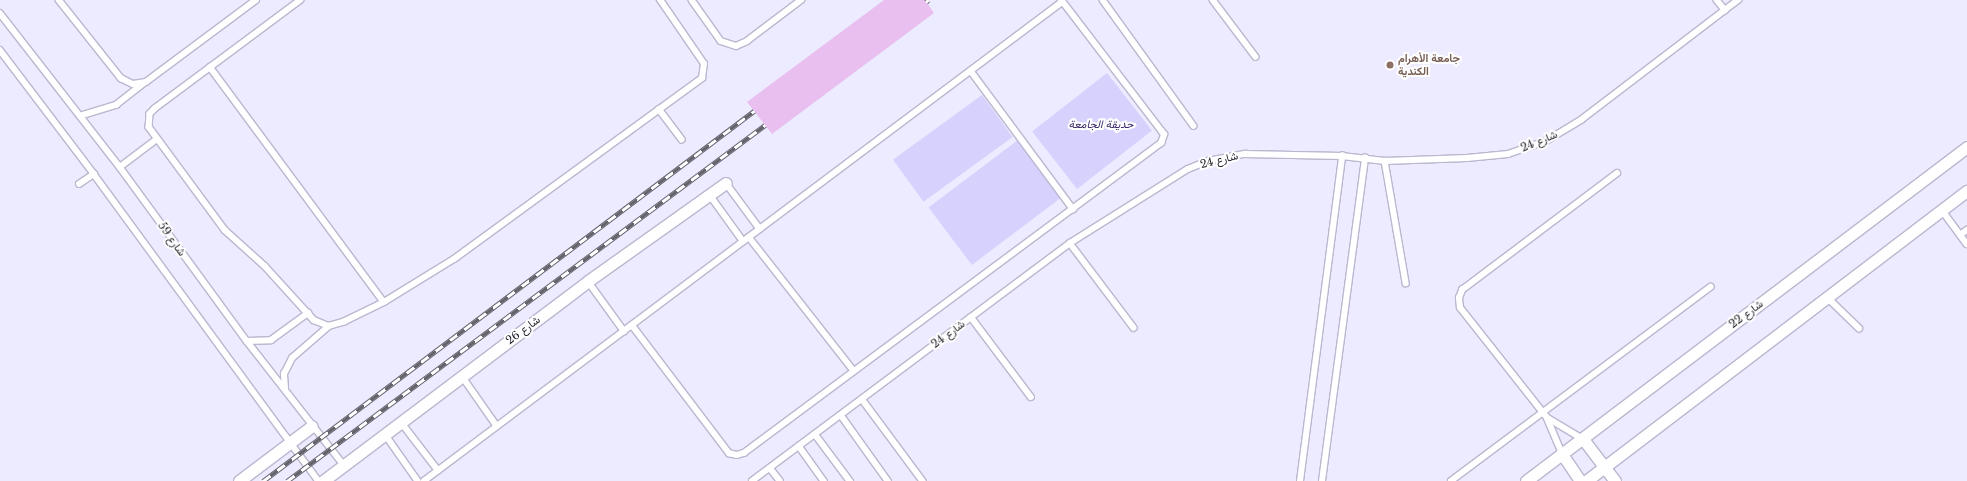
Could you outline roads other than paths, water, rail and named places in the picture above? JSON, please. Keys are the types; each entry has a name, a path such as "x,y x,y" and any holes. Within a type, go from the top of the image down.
{"street":[{"name":"شارع 22","path":"1526,481 1967,148"},
{"name":"شارع 26","path":"323,481 588,281 726,183"},
{"path":"1586,481 1967,191"},
{"path":"239,481 312,426"},
{"path":"1583,439 1615,481"},
{"path":"1562,454 1580,481"}],"lane":[{"path":"59,0 121,78 133,84 146,82"},
{"path":"80,116 116,105 256,0"},
{"path":"301,0 210,67 150,114 149,127 225,230 265,266 308,313 321,324 329,326"},
{"path":"286,391 284,374 292,358 329,326 343,322 384,302 454,259 698,81 705,68 701,59 660,0"},
{"path":"692,0 721,40 736,46 747,41 801,0"},
{"path":"1103,0 1194,126"},
{"path":"1213,0 1256,57"},
{"path":"1717,0 1725,10"},
{"name":"شارع 24","path":"752,481 1070,243 1169,179 1208,161 1245,154 1342,156 1385,160 1467,158 1508,154 1546,141 1581,120 1738,0"},
{"path":"424,481 1061,1 1164,135 1161,143 744,453 737,455 729,453 632,325"},
{"name":"شارع 59","path":"0,13 120,167 247,342 344,465"},
{"path":"0,50 94,174 289,444 323,481"},
{"path":"210,67 384,302"},
{"path":"971,70 1073,209"},
{"path":"660,110 682,140"},
{"path":"120,167 157,139"},
{"path":"1300,481 1342,156"},
{"path":"1322,481 1365,158"},
{"path":"1385,160 1406,283"},
{"path":"1562,454 1543,412 1460,308 1460,294 1617,173"},
{"path":"79,184 94,174"},
{"path":"726,183 760,229"},
{"path":"710,195 743,241"},
{"path":"1942,210 1967,244"},
{"path":"1960,234 1967,230"},
{"path":"749,237 854,372"},
{"path":"1070,243 1134,328"},
{"path":"588,281 624,331"},
{"path":"1451,481 1710,287"},
{"path":"1827,297 1859,328"},
{"path":"247,342 263,342 278,337 308,313"},
{"path":"972,317 1031,397"},
{"path":"462,376 497,426"},
{"path":"862,398 923,481"},
{"path":"841,415 888,481"},
{"path":"1547,418 1583,439"},
{"path":"401,422 438,470"},
{"path":"385,434 418,481"},
{"path":"816,434 850,481"},
{"path":"799,446 824,481"},
{"path":"770,468 780,481"}],"railway":[{"path":"263,481 754,111"},
{"path":"287,481 765,125"}],"place":[{"name":"جامعة الأهرام الكندية","path":"1390,65"}],"park label":[{"name":"حديقة الجامعة","path":"1101,124"}]}
